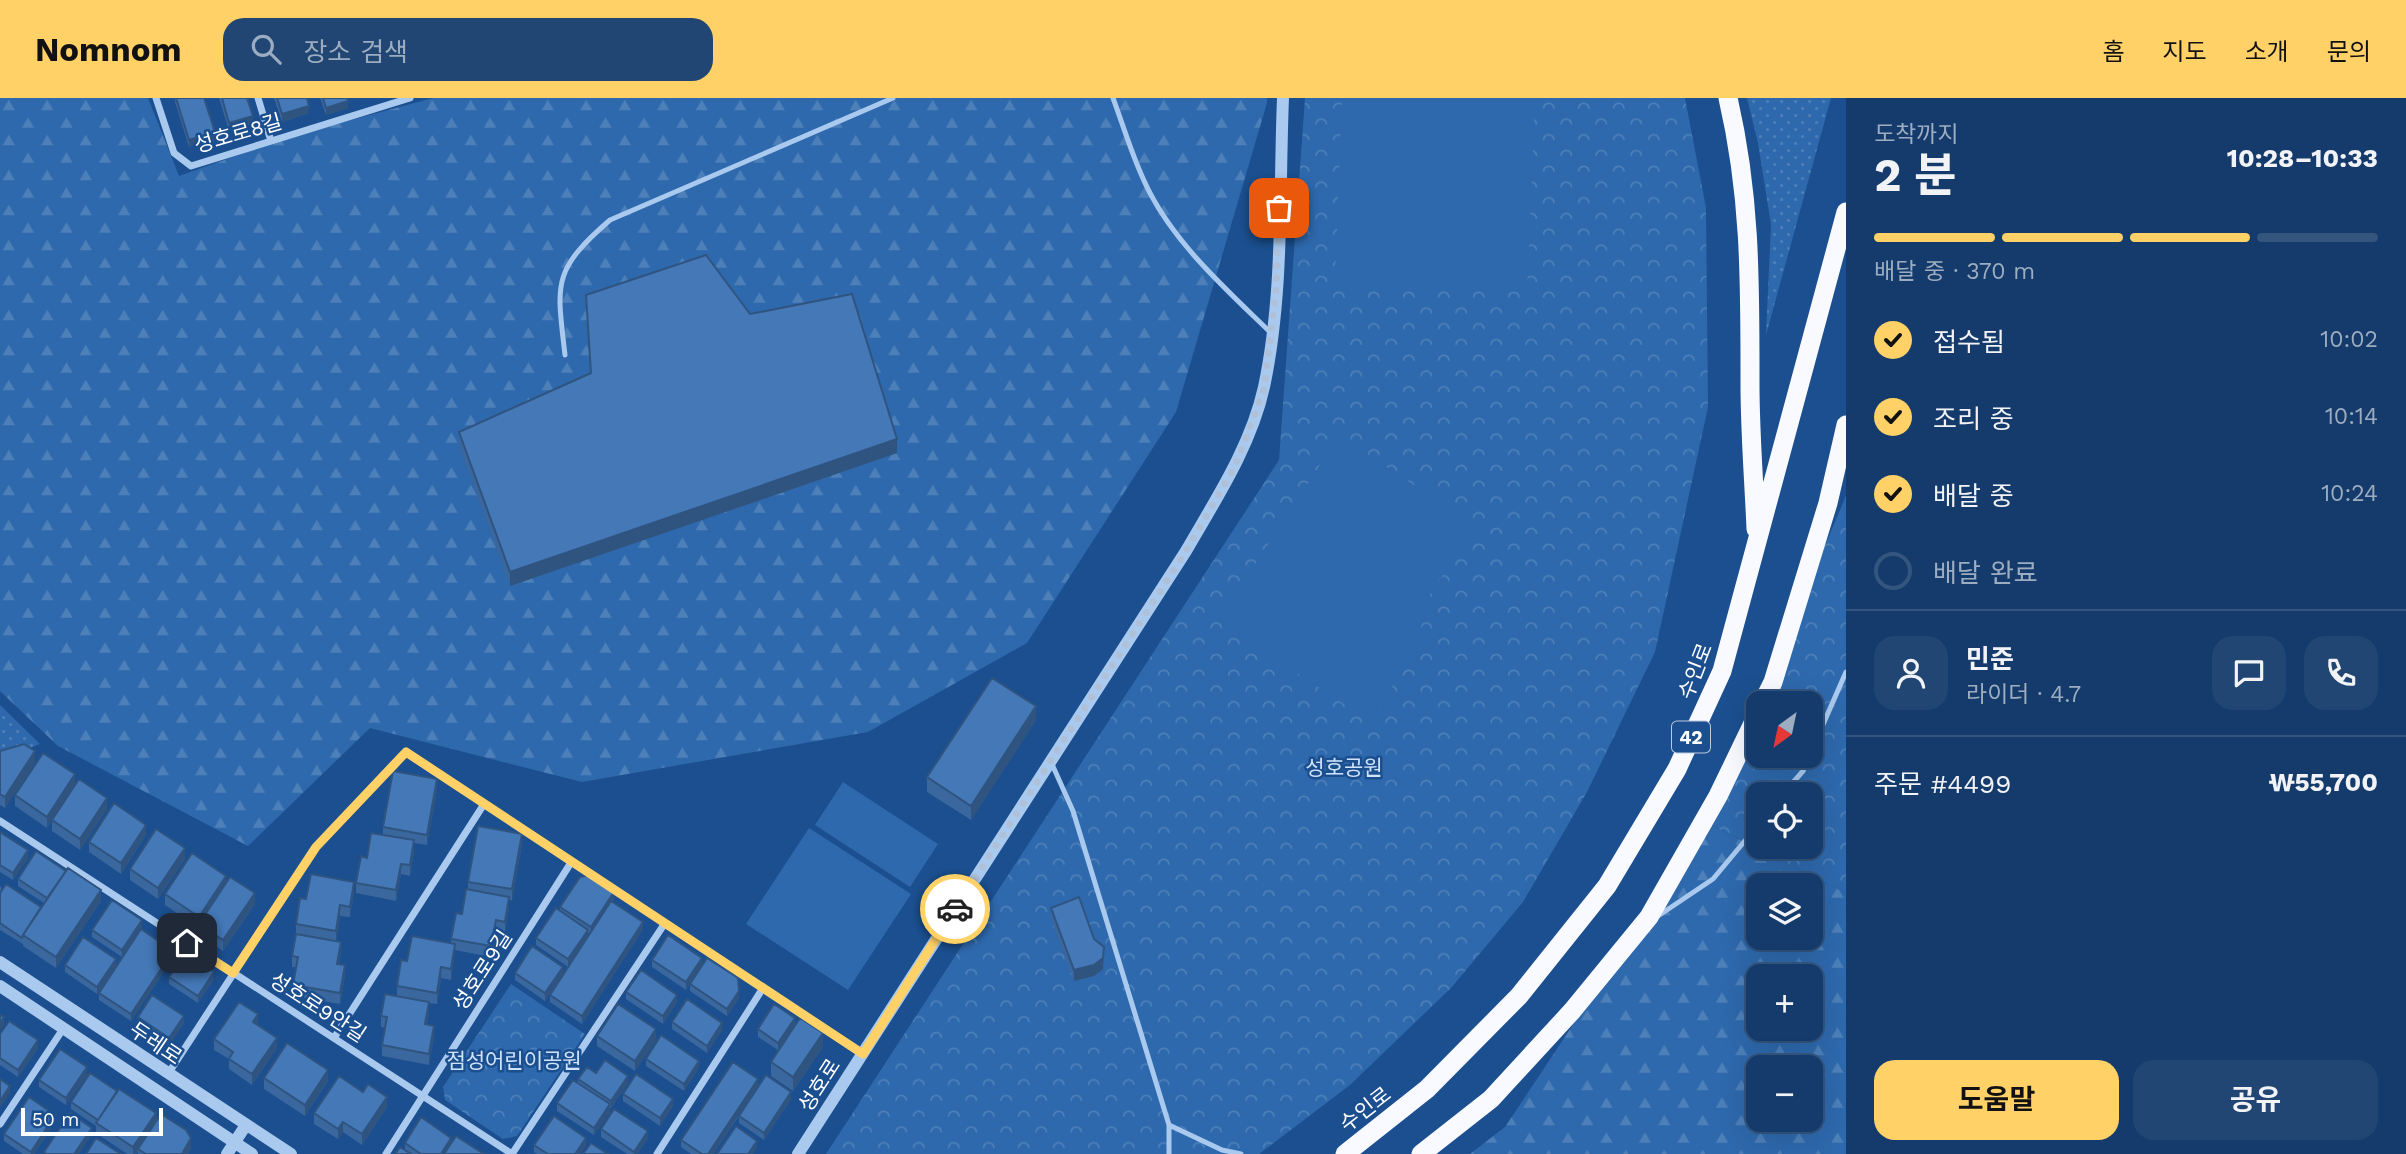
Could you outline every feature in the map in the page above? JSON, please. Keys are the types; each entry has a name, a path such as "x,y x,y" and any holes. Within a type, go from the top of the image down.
{"highway":[{"path":"1727,98 1741,155 1751,277 1750,387 1757,546"},
{"name":"수인로","path":"1345,1154 1427,1089 1520,996 1607,886 1676,769 1722,671 1846,212"},
{"path":"1768,691 1828,503 1846,425"},
{"name":"42","path":"1421,1154 1492,1100 1638,930 1718,796 1746,737"}],"street":[{"name":"성호로8길","path":"156,98 174,153 191,166 410,98"},
{"path":"258,98 271,141"},
{"name":"성호로","path":"798,1154 1186,551 1235,466 1264,389 1272,334 1283,98"},
{"path":"168,1074 316,847 406,752 863,1054"},
{"path":"334,1038 484,804"},
{"name":"성호로9안길","path":"0,821 512,1154"},
{"name":"성호로9길","path":"386,1154 572,861"},
{"path":"512,1154 664,923"},
{"name":"두레로","path":"0,962 291,1154"},
{"name":"두레로","path":"0,986 64,1028 230,1148 252,1154"},
{"path":"657,1154 763,988"},
{"path":"0,1124 64,1028"},
{"path":"230,1148 246,1125"}],"lane":[{"path":"565,355 558,294 561,278 575,255 610,220 893,98"},
{"path":"1113,98 1150,192 1165,218 1219,281 1272,334"},
{"path":"1824,722 1846,672"},
{"path":"1051,760 1073,811 1169,1125 1169,1154"},
{"path":"1793,782 1804,768"},
{"path":"1638,930 1713,879 1746,840"},
{"path":"1169,1125 1202,1142 1241,1154"}],"green space":[{"path":"0,98 148,98 179,176 295,135 433,98 1267,98 1267,103 1176,412 1027,643 868,732 582,782 370,728 248,846 58,746 0,691"},
{"name":"성호공원","path":"1305,98 1685,98 1706,208 1708,407 1655,652 1587,792 1523,902 1451,988 1350,1085 1259,1154 826,1154 1279,460"},
{"path":"1342,98 1535,98 1527,292 1335,284"},
{"path":"1747,98 1831,98 1766,335 1771,225 1758,143"},
{"path":"1339,436 1475,525 1422,607 1421,642 1370,721 1218,621"},
{"path":"1846,496 1846,893 1823,881 1823,873 1806,873 1778,859 1823,859 1823,782 1746,782 1746,843 1707,823 1746,731 1746,768 1824,768 1824,691 1763,691"},
{"path":"0,705 40,744 0,759"},
{"path":"843,782 938,844 910,887 815,825"},
{"path":"1707,823 1746,843 1746,859 1778,859 1806,873 1746,873 1746,950 1823,950 1823,881 1846,893 1846,1154 1470,1154 1505,1127"},
{"path":"809,828 911,894 848,990 746,924"},
{"name":"점성어린이공원","path":"511,984 585,1034 517,1136 503,1139 445,1100 443,1087"}],"building":[{"path":"176,98 204,98 215,132 189,140"},
{"path":"222,98 247,98 253,116 229,123"},
{"path":"277,98 307,98 309,106 282,114"},
{"path":"323,98 347,98 348,101 326,108"},
{"path":"706,255 750,314 852,294 897,439 510,572 459,432 591,373 586,295"},
{"path":"992,678 1036,706 971,806 927,777"},
{"path":"24,744 35,751 5,797 0,794 0,751"},
{"path":"43,753 75,774 47,817 15,795"},
{"path":"393,771 437,779 427,835 383,827"},
{"path":"79,779 107,798 80,839 52,820"},
{"path":"114,803 146,825 121,863 89,842"},
{"path":"478,826 522,834 512,889 468,882"},
{"path":"156,829 185,848 158,888 130,869"},
{"path":"0,832 28,850 13,873 0,865"},
{"path":"371,833 414,840 410,865 401,864 396,890 356,883 361,856 367,858"},
{"path":"36,851 66,871 47,898 18,879"},
{"path":"192,853 226,876 199,917 165,894"},
{"path":"68,868 101,890 56,957 23,935"},
{"path":"311,874 354,882 350,907 340,905 336,931 296,924 300,898 306,899"},
{"path":"589,875 614,892 591,927 560,907 580,877"},
{"path":"230,877 255,893 223,940 199,924"},
{"path":"6,884 41,907 22,938 0,923 0,893"},
{"path":"466,889 509,897 505,922 496,920 491,946 451,939 456,913 462,914"},
{"path":"1079,897 1094,939 1104,947 1103,958 1094,965 1074,970 1051,908"},
{"path":"112,900 142,920 122,950 92,930"},
{"path":"611,901 643,922 582,1016 550,995"},
{"path":"556,908 588,930 568,959 536,938"},
{"path":"141,929 173,951 131,1014 99,993"},
{"path":"296,934 341,942 337,964 345,965 340,993 293,985 298,957 292,956"},
{"path":"668,935 702,958 686,982 652,960"},
{"path":"412,936 455,944 451,969 441,967 437,993 397,986 401,960 407,961"},
{"path":"83,937 116,959 97,987 65,965"},
{"path":"532,946 563,967 545,993 515,973"},
{"path":"186,952 214,972 198,996 169,977"},
{"path":"707,958 738,978 739,991 727,1009 690,984"},
{"path":"641,970 677,995 663,1016 626,992"},
{"path":"385,994 429,1002 425,1024 434,1026 429,1054 382,1045 387,1017 381,1016"},
{"path":"152,995 184,1016 169,1038 138,1017"},
{"path":"687,999 722,1023 707,1046 672,1022"},
{"path":"239,1002 258,1014 253,1022 277,1038 252,1074 229,1059 233,1052 214,1039"},
{"path":"618,1004 656,1029 635,1061 597,1036"},
{"path":"774,1004 795,1018 778,1043 758,1029"},
{"path":"800,1018 823,1033 793,1077 771,1062"},
{"path":"9,1021 38,1040 18,1070 0,1058 0,1034"},
{"path":"661,1035 699,1061 684,1084 646,1059"},
{"path":"287,1043 328,1070 305,1105 264,1078"},
{"path":"60,1049 87,1067 66,1098 39,1080"},
{"path":"605,1060 628,1076 611,1101 578,1079 587,1067 596,1073"},
{"path":"733,1062 758,1079 708,1154 702,1154 681,1140"},
{"path":"90,1073 117,1091 98,1120 71,1102"},
{"path":"636,1074 673,1099 660,1118 623,1094"},
{"path":"766,1075 791,1092 764,1133 739,1116"},
{"path":"339,1076 363,1092 368,1084 387,1097 362,1134 343,1122 338,1129 314,1113"},
{"path":"0,1079 10,1086 0,1101"},
{"path":"573,1080 610,1104 594,1128 557,1103"},
{"path":"119,1089 156,1113 133,1147 96,1123"},
{"path":"29,1097 55,1115 31,1152 4,1134"},
{"path":"614,1109 648,1131 634,1152 601,1129"},
{"path":"70,1113 92,1128 74,1154 46,1154 44,1152"},
{"path":"161,1114 186,1130 191,1138 182,1154 146,1154 138,1149"},
{"path":"554,1116 586,1138 575,1154 548,1154 534,1145"},
{"path":"421,1117 451,1138 441,1154 421,1154 405,1143"},
{"path":"736,1126 757,1141 748,1154 717,1154"},
{"path":"456,1136 484,1154 444,1154"},
{"path":"96,1138 121,1154 86,1154"},
{"path":"591,1143 608,1154 583,1154"},
{"path":"400,1147 411,1154 395,1154"}],"way so far":[{"path":"955,909 1186,551 1235,466 1264,389 1276,290 1279,208"}],"route":[{"path":"187,943 233,973 316,847 406,752 863,1054 955,909"}]}
